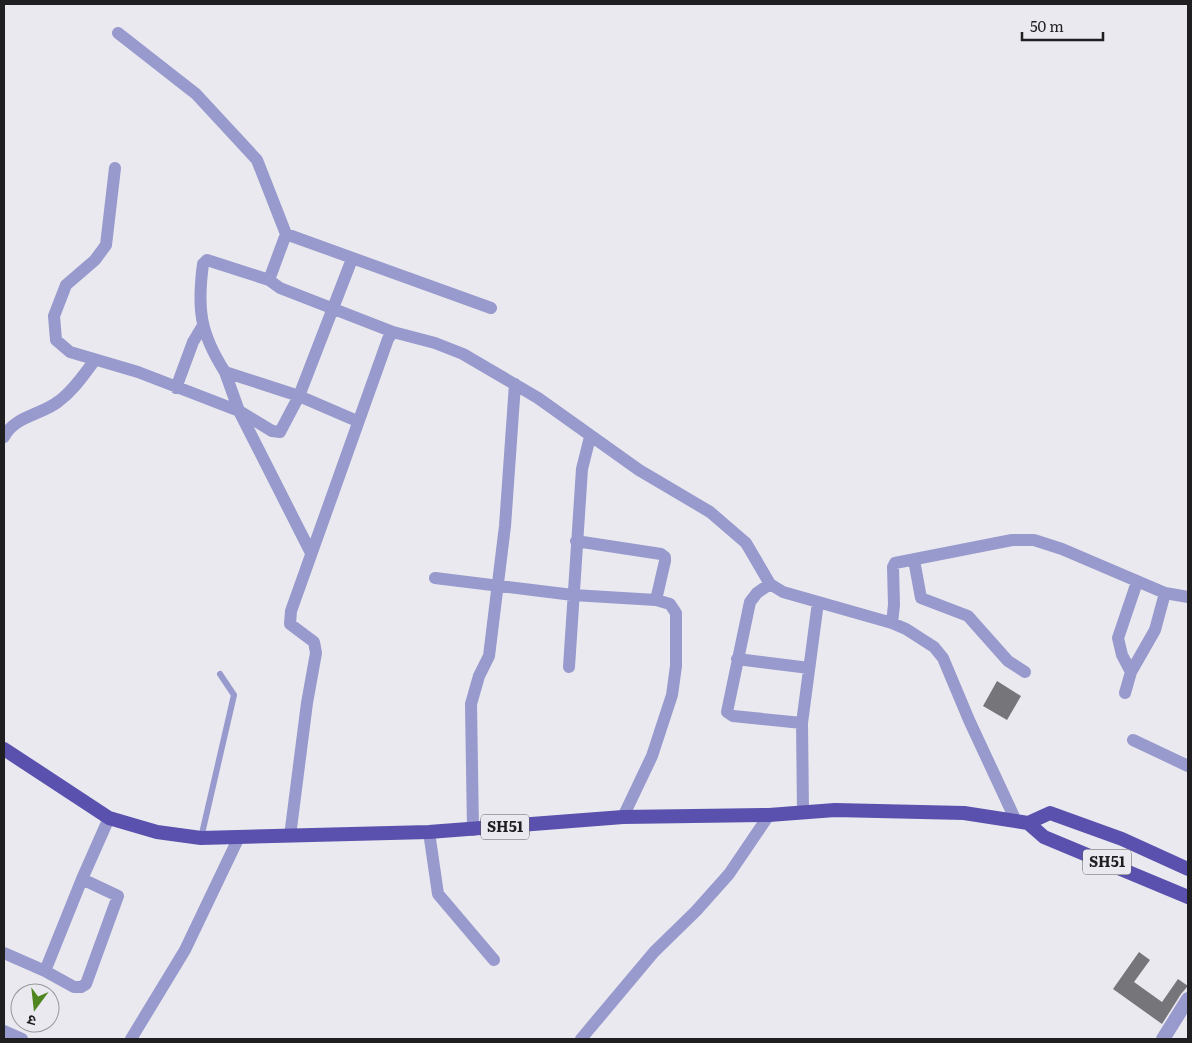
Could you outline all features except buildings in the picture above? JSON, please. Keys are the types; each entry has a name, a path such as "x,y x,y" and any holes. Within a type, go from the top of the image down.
{"main road":[{"name":"SH51","path":"4,749 109,818 157,832 201,838 429,832 623,817 769,815 836,810 964,814 1022,822 1050,813 1122,839 1188,870"},
{"name":"SH51","path":"1022,822 1044,837 1188,897"}],"street":[{"path":"118,33 196,94 257,160 286,234 269,280"},
{"path":"116,168 106,245 95,260 66,285 54,316 56,340 63,348 70,352 138,372 239,412 278,432 284,428 299,396 352,259"},
{"path":"286,234 491,308"},
{"path":"312,553 239,412 225,372 202,327 200,299 203,264 207,260 269,280 280,288 393,332 436,343 463,354 538,398 590,437 639,470 710,512 746,543 770,584 783,592 892,623 906,629 934,647 943,658 969,720 1022,822"},
{"path":"176,388 193,342 202,327"},
{"path":"290,836 307,703 316,653 314,642 290,624 291,611 357,421 388,339 393,332"},
{"path":"4,437 16,423 58,403 72,390 95,360"},
{"path":"225,372 299,396 357,421"},
{"path":"473,830 471,704 489,656 499,587 515,384"},
{"path":"569,667 582,469 590,437"},
{"path":"892,623 894,605 893,567 898,562 1012,540 1034,540 1062,549 1165,593 1188,597"},
{"path":"576,541 661,554 665,557 656,600"},
{"path":"914,560 921,598 968,616 1008,661 1025,672"},
{"path":"435,578 573,595 656,600 670,604 676,613 676,666 672,695 652,756 623,817"},
{"path":"1131,672 1122,655 1118,638 1137,582"},
{"path":"770,584 757,593 750,602 727,712 733,716 802,723"},
{"path":"1125,693 1131,672 1155,630 1165,593"},
{"path":"803,812 802,723 818,602"},
{"path":"738,659 809,668"},
{"path":"1132,740 1188,766"},
{"path":"580,1039 654,952 696,911 729,874 769,815"},
{"path":"45,970 109,818"},
{"path":"429,832 438,894 494,960"},
{"path":"131,1039 185,950 239,837"},
{"path":"4,953 45,970 74,987 81,987 86,984 118,896 82,879"},
{"path":"1163,1039 1188,999"},
{"path":"4,1031 22,1039"}],"lane":[{"path":"201,838 234,695 220,674"}]}
